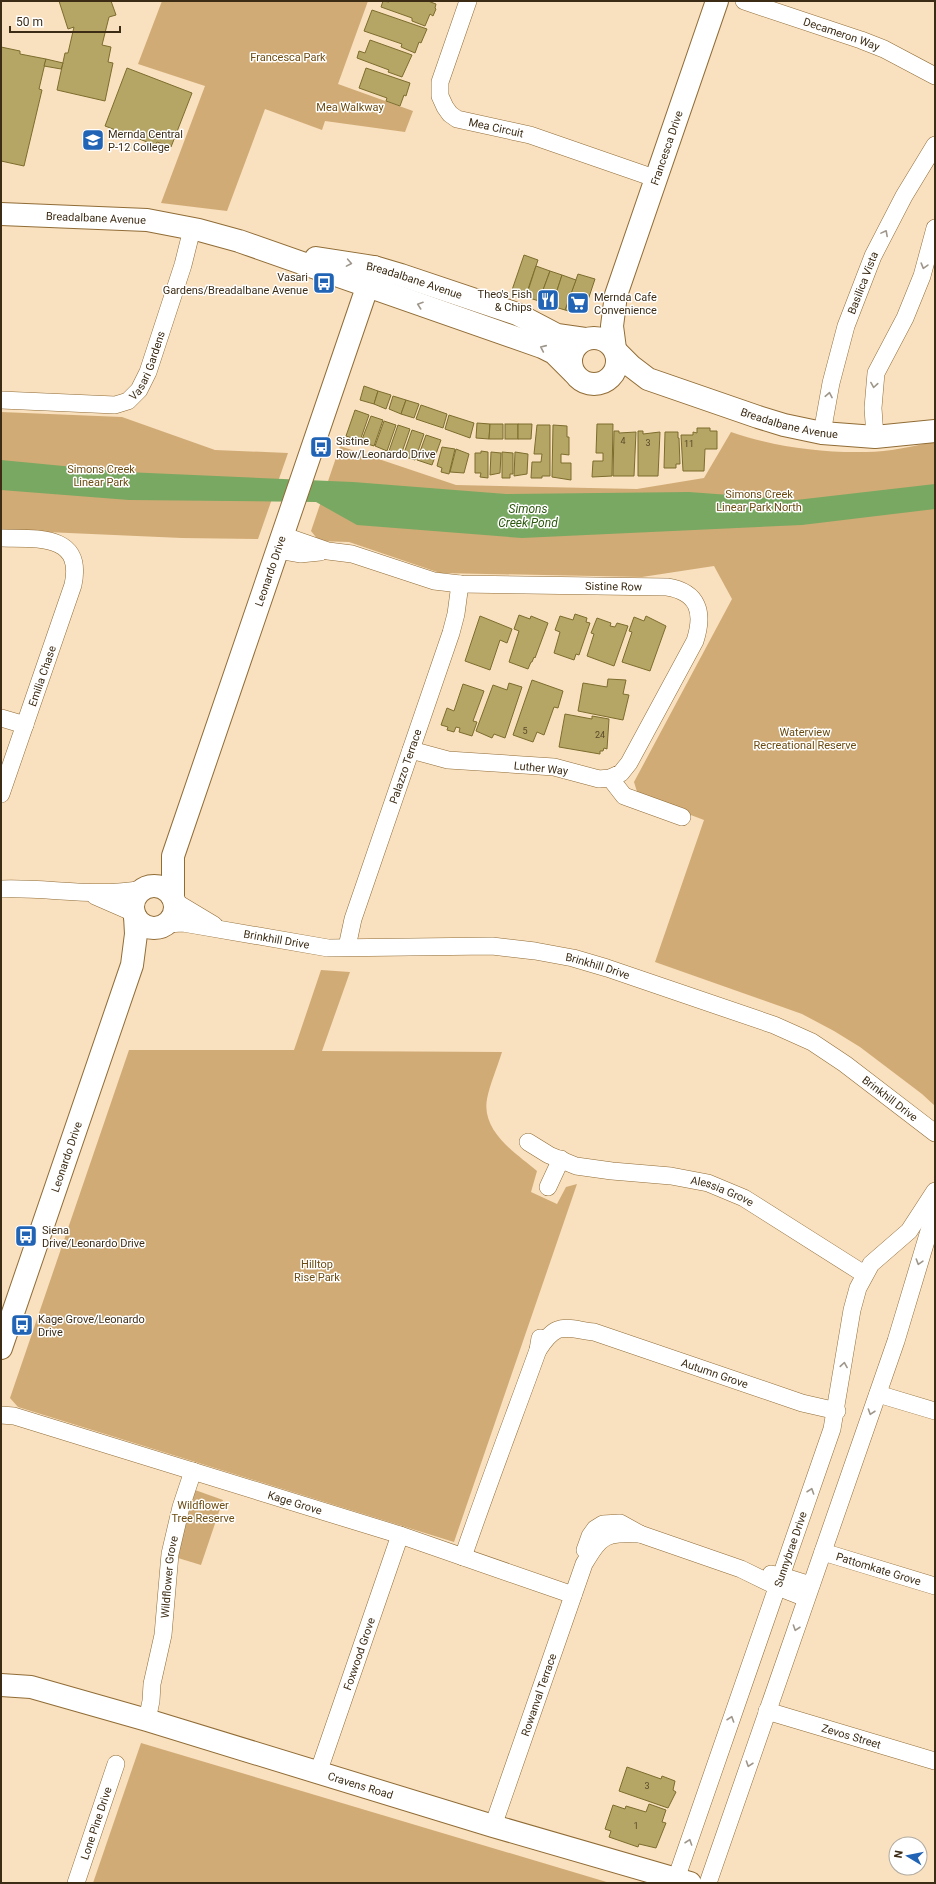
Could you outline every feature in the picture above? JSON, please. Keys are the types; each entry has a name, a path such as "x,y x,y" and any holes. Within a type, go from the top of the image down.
{"street":[{"name":"Mea Circuit","path":"468,1 440,82 440,96 450,114 464,121 530,135 657,179"},
{"name":"Francesca Drive","path":"615,350 612,326 616,295 717,1"},
{"name":"Decameron Way","path":"744,1 867,42 884,49 935,76"},
{"name":"Basilica Vista","path":"822,433 846,326 873,256 904,196 935,145"},
{"name":"Breadalbane Avenue","path":"1,214 147,220 192,229 239,241 282,256 517,314 557,335 586,339"},
{"path":"875,437 873,408 876,373 905,318 922,276 935,228"},
{"name":"Vasari Gardens","path":"1,400 115,405 128,400 139,390 148,372 183,265 192,229"},
{"name":"Breadalbane Avenue","path":"371,277 542,347 554,354 573,372"},
{"name":"Leonardo Drive","path":"174,900 172,856 371,277"},
{"name":"Francesca Drive","path":"586,339 616,295"},
{"path":"586,339 603,339 610,343 615,350 618,358 615,372 606,382 592,384 585,383 573,372 571,357 574,349 586,339"},
{"name":"Breadalbane Avenue","path":"615,350 630,366 648,379"},
{"name":"Breadalbane Avenue","path":"606,382 627,378 648,379 778,423 822,433 875,437 935,431"},
{"name":"Emilia Chase","path":"1,538 51,540 59,543 72,557 76,574 1,794"},
{"name":"Sistine Row","path":"279,543 300,554 328,551 352,554 434,581 460,584 667,587 683,592 697,606 700,616 695,641 629,763 621,773 610,778"},
{"name":"Palazzo Terrace","path":"347,947 353,919 454,620 460,584"},
{"path":"1,718 25,725"},
{"name":"Luther Way","path":"411,750 448,760 554,768 572,771 589,777 610,778"},
{"path":"610,778 624,796 682,818"},
{"name":"Leonardo Drive","path":"143,889 172,856"},
{"path":"1,889 46,889 89,894 127,892 150,886 164,888 174,900 174,914 165,924 151,927 144,925 135,914 89,894"},
{"path":"135,914 134,900 143,889"},
{"name":"Brinkhill Drive","path":"174,900 222,929"},
{"name":"Leonardo Drive","path":"1,1348 7,1311 132,965 136,934 135,914"},
{"name":"Brinkhill Drive","path":"165,924 183,923 328,948 347,947 383,949 492,946 557,955 607,968 774,1025 812,1042 845,1064 935,1133"},
{"name":"Leonardo Drive","path":"132,965 151,939 165,924"},
{"name":"Alessia Grove","path":"528,1142 576,1166 612,1171 671,1176 708,1184 744,1198 864,1274"},
{"path":"548,1187 560,1159"},
{"name":"Sunnybrae Drive","path":"683,1881 780,1582 832,1429 852,1310 864,1274 871,1264 909,1231 935,1191"},
{"path":"708,1883 878,1394 906,1311 935,1211"},
{"path":"909,1231 926,1239"},
{"name":"Autumn Grove","path":"463,1557 538,1350 541,1334 546,1323 552,1318 566,1318 578,1322 594,1332 802,1403 836,1411"},
{"path":"878,1394 935,1411"},
{"name":"Kage Grove","path":"5,1413 400,1535 573,1595"},
{"name":"Wildflower Grove","path":"141,1718 151,1701 152,1684 163,1635 170,1554 181,1507 193,1471"},
{"name":"Rowanval Terrace","path":"493,1826 584,1564 588,1540 595,1529 603,1524 620,1523 640,1534 809,1592"},
{"name":"Foxwood Grove","path":"318,1773 400,1535"},
{"name":"Pattomkate Grove","path":"822,1552 935,1586"},
{"name":"Cravens Road","path":"1,1668 31,1687"},
{"name":"Cravens Road","path":"1,1685 31,1687 141,1718 493,1826 683,1881"},
{"name":"Zevos Street","path":"767,1710 935,1761"},
{"name":"Lone Pine Drive","path":"76,1883 116,1764"}],"green space":[{"name":"Francesca Park","path":"162,1 368,1 338,84 413,111 405,132 325,121 322,130 265,109 227,211 161,203 205,86 138,64"},
{"name":"Simons Creek Linear Park","path":"1,412 122,417 215,450 288,453 258,539 182,538 1,530"},
{"name":"Waterview Recreational Reserve","path":"731,432 764,442 798,448 849,452 883,451 935,442 935,1106 922,1094 860,1047 802,1014 655,962 704,820 638,795 634,782 732,599 714,566 642,577 440,573 349,542 319,541 311,531 340,446 456,485 637,489 704,478"},
{"name":"Hilltop Rise Park","path":"321,970 350,972 322,1051 502,1052 487,1099 489,1122 502,1141 537,1171 531,1192 557,1204 566,1187 577,1184 454,1542 18,1407 10,1398 129,1050 294,1050"},
{"name":"Wildflower Tree Reserve","path":"195,1490 223,1500 201,1565 178,1558 184,1523"},
{"path":"141,1743 610,1883 93,1883"}],"water":[{"name":"Simons Creek Pond","path":"1,460 126,472 353,482 506,494 689,492 796,500 935,484 935,509 802,525 522,538 357,525 316,502 129,500 1,490"}],"building":[{"path":"59,1 111,1 116,15 109,17 102,45 111,47 108,62 113,63 105,101 57,90 65,53 68,53 74,27 68,29"},
{"path":"383,1 428,1 436,4 436,9 433,16 430,14 425,26 412,21 412,18 381,7"},
{"path":"372,10 427,29 421,43 419,42 415,53 401,47 402,44 364,31"},
{"path":"370,40 412,55 402,77 388,72 389,70 357,58 359,51 365,53"},
{"path":"1,47 20,51 20,54 46,59 39,89 42,90 24,166 1,161"},
{"path":"46,59 63,63 61,69 44,66"},
{"path":"127,68 192,93 171,147 157,142 155,145 105,126"},
{"path":"366,68 410,83 406,96 404,95 400,106 386,101 387,98 359,88"},
{"path":"524,255 538,260 526,295 512,290"},
{"path":"536,266 550,271 539,301 526,297"},
{"path":"550,271 562,275 552,306 539,301"},
{"path":"578,274 595,279 587,303 569,311 565,310"},
{"path":"562,275 576,280 565,310 552,306"},
{"path":"364,386 378,391 374,404 360,400"},
{"path":"378,391 391,395 386,409 374,404"},
{"path":"393,396 406,400 401,414 389,409"},
{"path":"406,400 419,404 414,418 401,414"},
{"path":"421,405 447,414 443,428 416,419"},
{"path":"355,410 369,415 360,441 346,436"},
{"path":"449,415 474,423 470,438 445,429"},
{"path":"371,416 383,420 374,446 361,442"},
{"path":"384,421 396,425 387,451 375,446"},
{"path":"477,423 490,424 489,439 476,438"},
{"path":"490,424 503,424 503,439 489,439"},
{"path":"505,424 518,424 518,439 505,439"},
{"path":"518,424 532,424 531,439 518,439"},
{"path":"597,424 613,424 612,476 592,477 593,461 603,461 603,453 596,453"},
{"path":"398,425 410,429 401,455 389,451"},
{"path":"537,425 550,425 550,476 531,478 532,462 541,462 542,454 534,454"},
{"path":"553,425 567,426 567,437 569,437 569,455 561,454 561,463 571,463 571,480 552,477"},
{"path":"697,428 710,428 710,431 717,431 717,449 705,449 704,471 683,471 681,435 693,435 693,432 697,433"},
{"path":"412,430 424,434 415,460 403,456"},
{"path":"614,431 619,431 619,433 636,432 634,476 613,476"},
{"path":"638,431 643,431 643,434 660,432 658,476 638,476"},
{"path":"665,432 678,432 680,464 676,464 676,468 664,468"},
{"path":"426,435 441,440 432,465 417,460"},
{"path":"442,447 455,449 449,474 441,472 442,468 437,466"},
{"path":"456,449 469,454 464,473 450,472"},
{"path":"481,451 488,452 488,478 480,477 481,473 475,473 475,453 481,453"},
{"path":"491,452 501,453 500,473 490,475"},
{"path":"502,452 513,453 513,474 510,474 510,478 502,478"},
{"path":"515,452 528,454 527,474 514,476"},
{"path":"575,614 587,618 586,622 590,623 579,655 576,654 574,660 554,653 560,632 555,630 560,616 573,620"},
{"path":"519,615 530,619 531,616 548,623 535,658 534,657 528,669 509,662 519,631 514,629"},
{"path":"480,616 512,629 507,643 500,640 490,670 465,661"},
{"path":"646,616 666,626 650,671 622,662 632,632 629,631 634,617 644,621"},
{"path":"597,618 611,623 610,626 615,627 617,623 628,626 614,666 587,656 594,634 591,633"},
{"path":"608,679 626,680 623,694 629,695 623,720 578,711 583,683 607,687"},
{"path":"532,680 563,691 558,708 554,707 544,735 537,732 533,742 513,735"},
{"path":"509,683 522,687 505,738 494,734 492,738 476,731 493,685 507,690"},
{"path":"463,684 484,691 473,721 477,722 472,736 459,732 460,728 456,727 454,732 447,730 448,727 441,725 447,708 454,711"},
{"path":"565,714 592,719 592,716 609,719 607,749 604,748 603,751 600,751 600,754 559,747"},
{"path":"627,1767 661,1779 662,1776 675,1781 673,1790 676,1792 668,1808 619,1791"},
{"path":"649,1804 666,1810 662,1822 666,1823 656,1848 639,1844 638,1847 609,1837 611,1831 605,1829 613,1805 625,1809 626,1806 646,1812"}],"place":[{"name":"Mernda Central P-12 College","path":"93,140"},
{"name":"Vasari Gardens/Breadalbane Avenue","path":"324,283"},
{"name":"Theo's Fish & Chips","path":"548,300"},
{"name":"Mernda Cafe Convenience","path":"578,303"},
{"name":"Sistine Row/Leonardo Drive","path":"321,447"},
{"name":"Siena Drive/Leonardo Drive","path":"26,1236"},
{"name":"Kage Grove/Leonardo Drive","path":"22,1325"}],"park label":[{"name":"Mea Walkway","path":"350,107"},
{"name":"Simons Creek Linear Park North","path":"759,500"}]}
